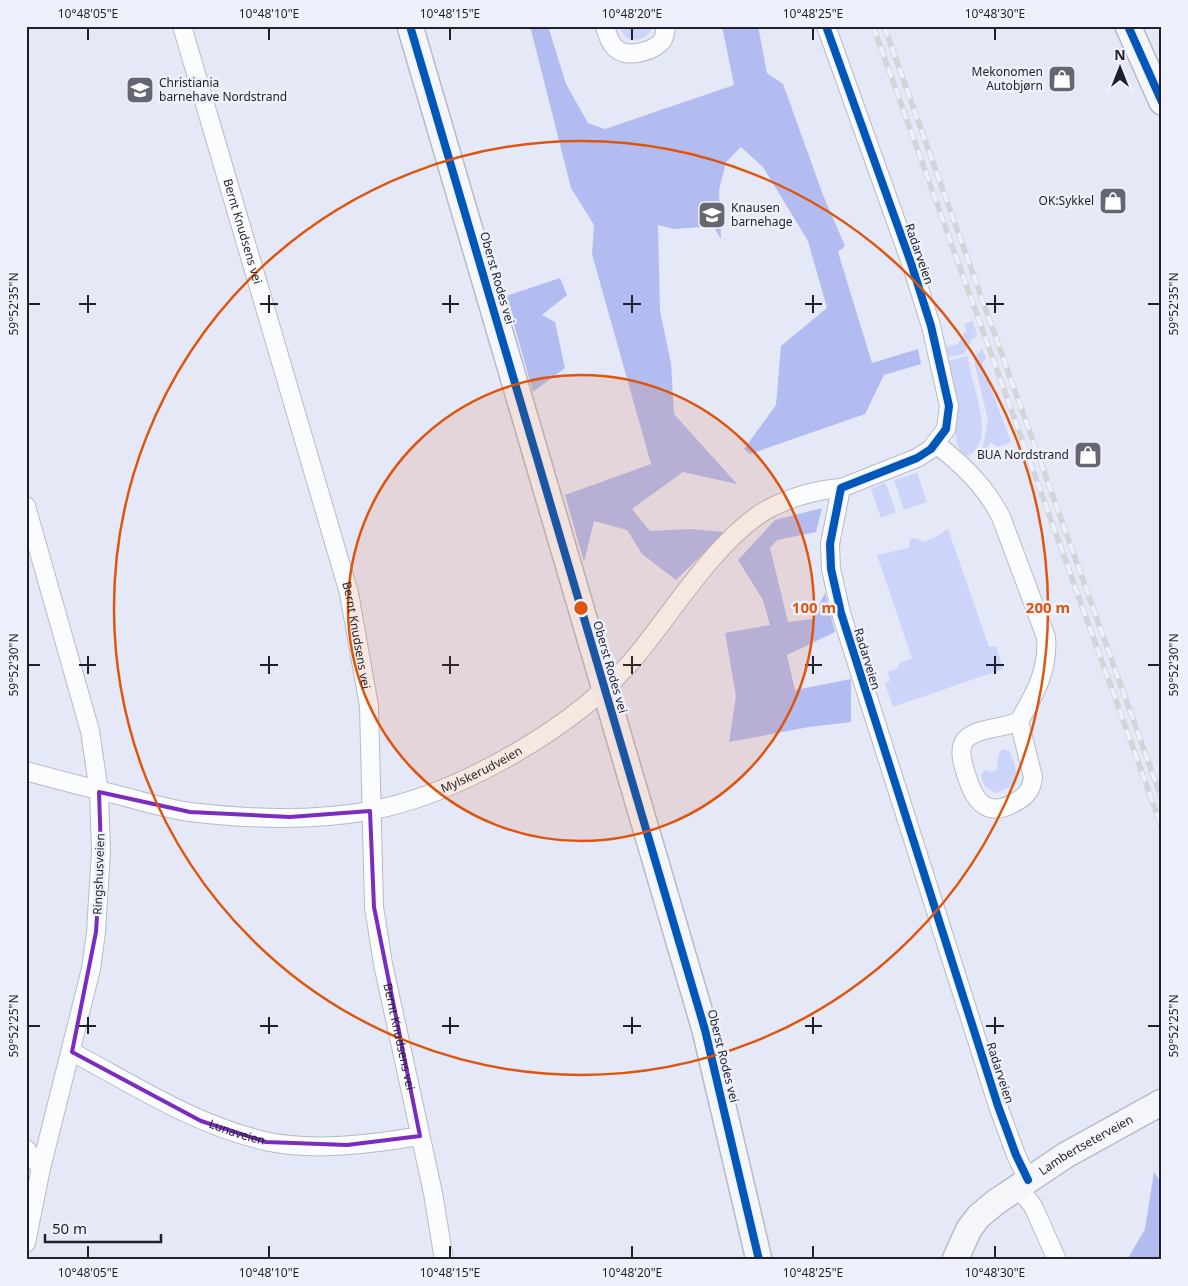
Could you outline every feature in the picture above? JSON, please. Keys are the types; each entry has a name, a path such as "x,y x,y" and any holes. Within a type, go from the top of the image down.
{"street":[{"name":"Bernt Knudsens vei","path":"182,26 349,593 369,706 370,810 374,908 383,964 399,1029 433,1193 444,1260"},
{"name":"Oberst Rodes vei","path":"410,26 705,1030 758,1260"},
{"path":"605,26 612,44 618,50 625,53 642,52 657,46 664,40 666,26"},
{"name":"Radarveien","path":"826,26 911,263 940,360 950,406 946,428 936,444 917,458 841,488 830,544 831,569 840,613 998,1106 1016,1155 1023,1183 1057,1260"},
{"path":"1128,26 1162,102"},
{"path":"936,444 962,464 994,502 1002,517 1046,638 1048,653 1045,667 1033,697 1019,721 973,735 965,740 963,745 962,761 970,789 976,800 993,809 1004,808 1018,801 1032,785 1033,777 1019,721"},
{"name":"Mylskerudveien","path":"26,771 98,792 156,806 190,812 227,815 290,817 370,810 433,792 494,765 538,739 591,701 636,655 728,542 756,517 770,509 822,489 841,488"},
{"name":"Ringshusveien","path":"26,506 88,722 98,792 101,851 96,932 91,969 42,1168 26,1243"},
{"name":"Lunaveien","path":"72,1052 201,1121 266,1142 305,1145 347,1145 420,1136"},
{"name":"Lambertseterveien","path":"955,1260 969,1229 979,1216 1023,1183 1066,1155 1162,1102"},
{"path":"26,1149 42,1168"}],"highlighted area":[{"path":"99,792 190,812 290,817 370,811 374,907 420,1136 347,1145 266,1142 201,1121 72,1052 96,932 101,851"}],"shaded area":[{"path":"530,26 548,26 566,84 588,123 605,129 734,85 722,26 758,26 767,73 783,84 823,195 845,246 838,252 872,363 918,349 921,364 884,375 865,414 750,454 744,449 776,405 781,346 827,308 808,241 763,167 741,147 726,162 719,190 721,239 713,226 674,229 658,225 660,311 671,363 674,414 737,484 683,472 632,509 650,531 690,529 725,532 676,580 642,554 627,530 594,521 584,562 565,495 651,464 592,254 594,225 571,188"},
{"path":"618,26 653,26 649,34 634,40 626,37"},
{"path":"560,278 567,295 542,315 555,322 565,368 533,392 506,296"},
{"path":"973,321 977,336 972,339 964,354 949,357 945,347 958,344 966,330 964,324"},
{"path":"982,348 986,358 982,364 1011,442 997,447 991,442 981,456 988,420 975,358"},
{"path":"968,356 982,424 981,437 977,448 968,456 962,454 957,444 947,361"},
{"path":"917,473 927,502 904,510 894,480"},
{"path":"884,483 887,486 896,512 881,518 871,489"},
{"path":"822,508 816,532 777,540 770,548 788,622 812,619 825,593 835,632 787,655 795,690 851,679 851,722 809,727 729,742 736,696 725,633 770,625 763,600 738,560 775,520"},
{"path":"948,529 989,647 996,646 1003,669 893,707 885,683 890,681 888,672 898,668 899,663 912,658 877,555 909,548 910,539 915,538 923,542 934,538"},
{"path":"1002,749 1009,751 1015,764 1016,774 1010,787 997,793 986,787 981,775 985,770 992,772 997,769 998,756"},
{"path":"1154,1172 1162,1184 1162,1260 1127,1260 1145,1229"}],"railway":[{"path":"873,26 1162,828"},
{"path":"884,26 1162,800"}],"cycle path":[{"path":"410,26 705,1030 759,1260"},
{"path":"826,26 911,263 931,326 949,406 946,429 931,449 917,458 841,488 830,544 831,569 841,613 998,1106 1016,1155 1028,1180"},
{"path":"1128,26 1162,102"}],"place":[{"name":"Mekonomen Autobjørn","path":"1062,79"},
{"name":"Christiania barnehave Nordstrand","path":"140,90"},
{"name":"OK:Sykkel","path":"1113,201"},
{"name":"Knausen barnehage","path":"712,215"},
{"name":"BUA Nordstrand","path":"1088,455"}]}
